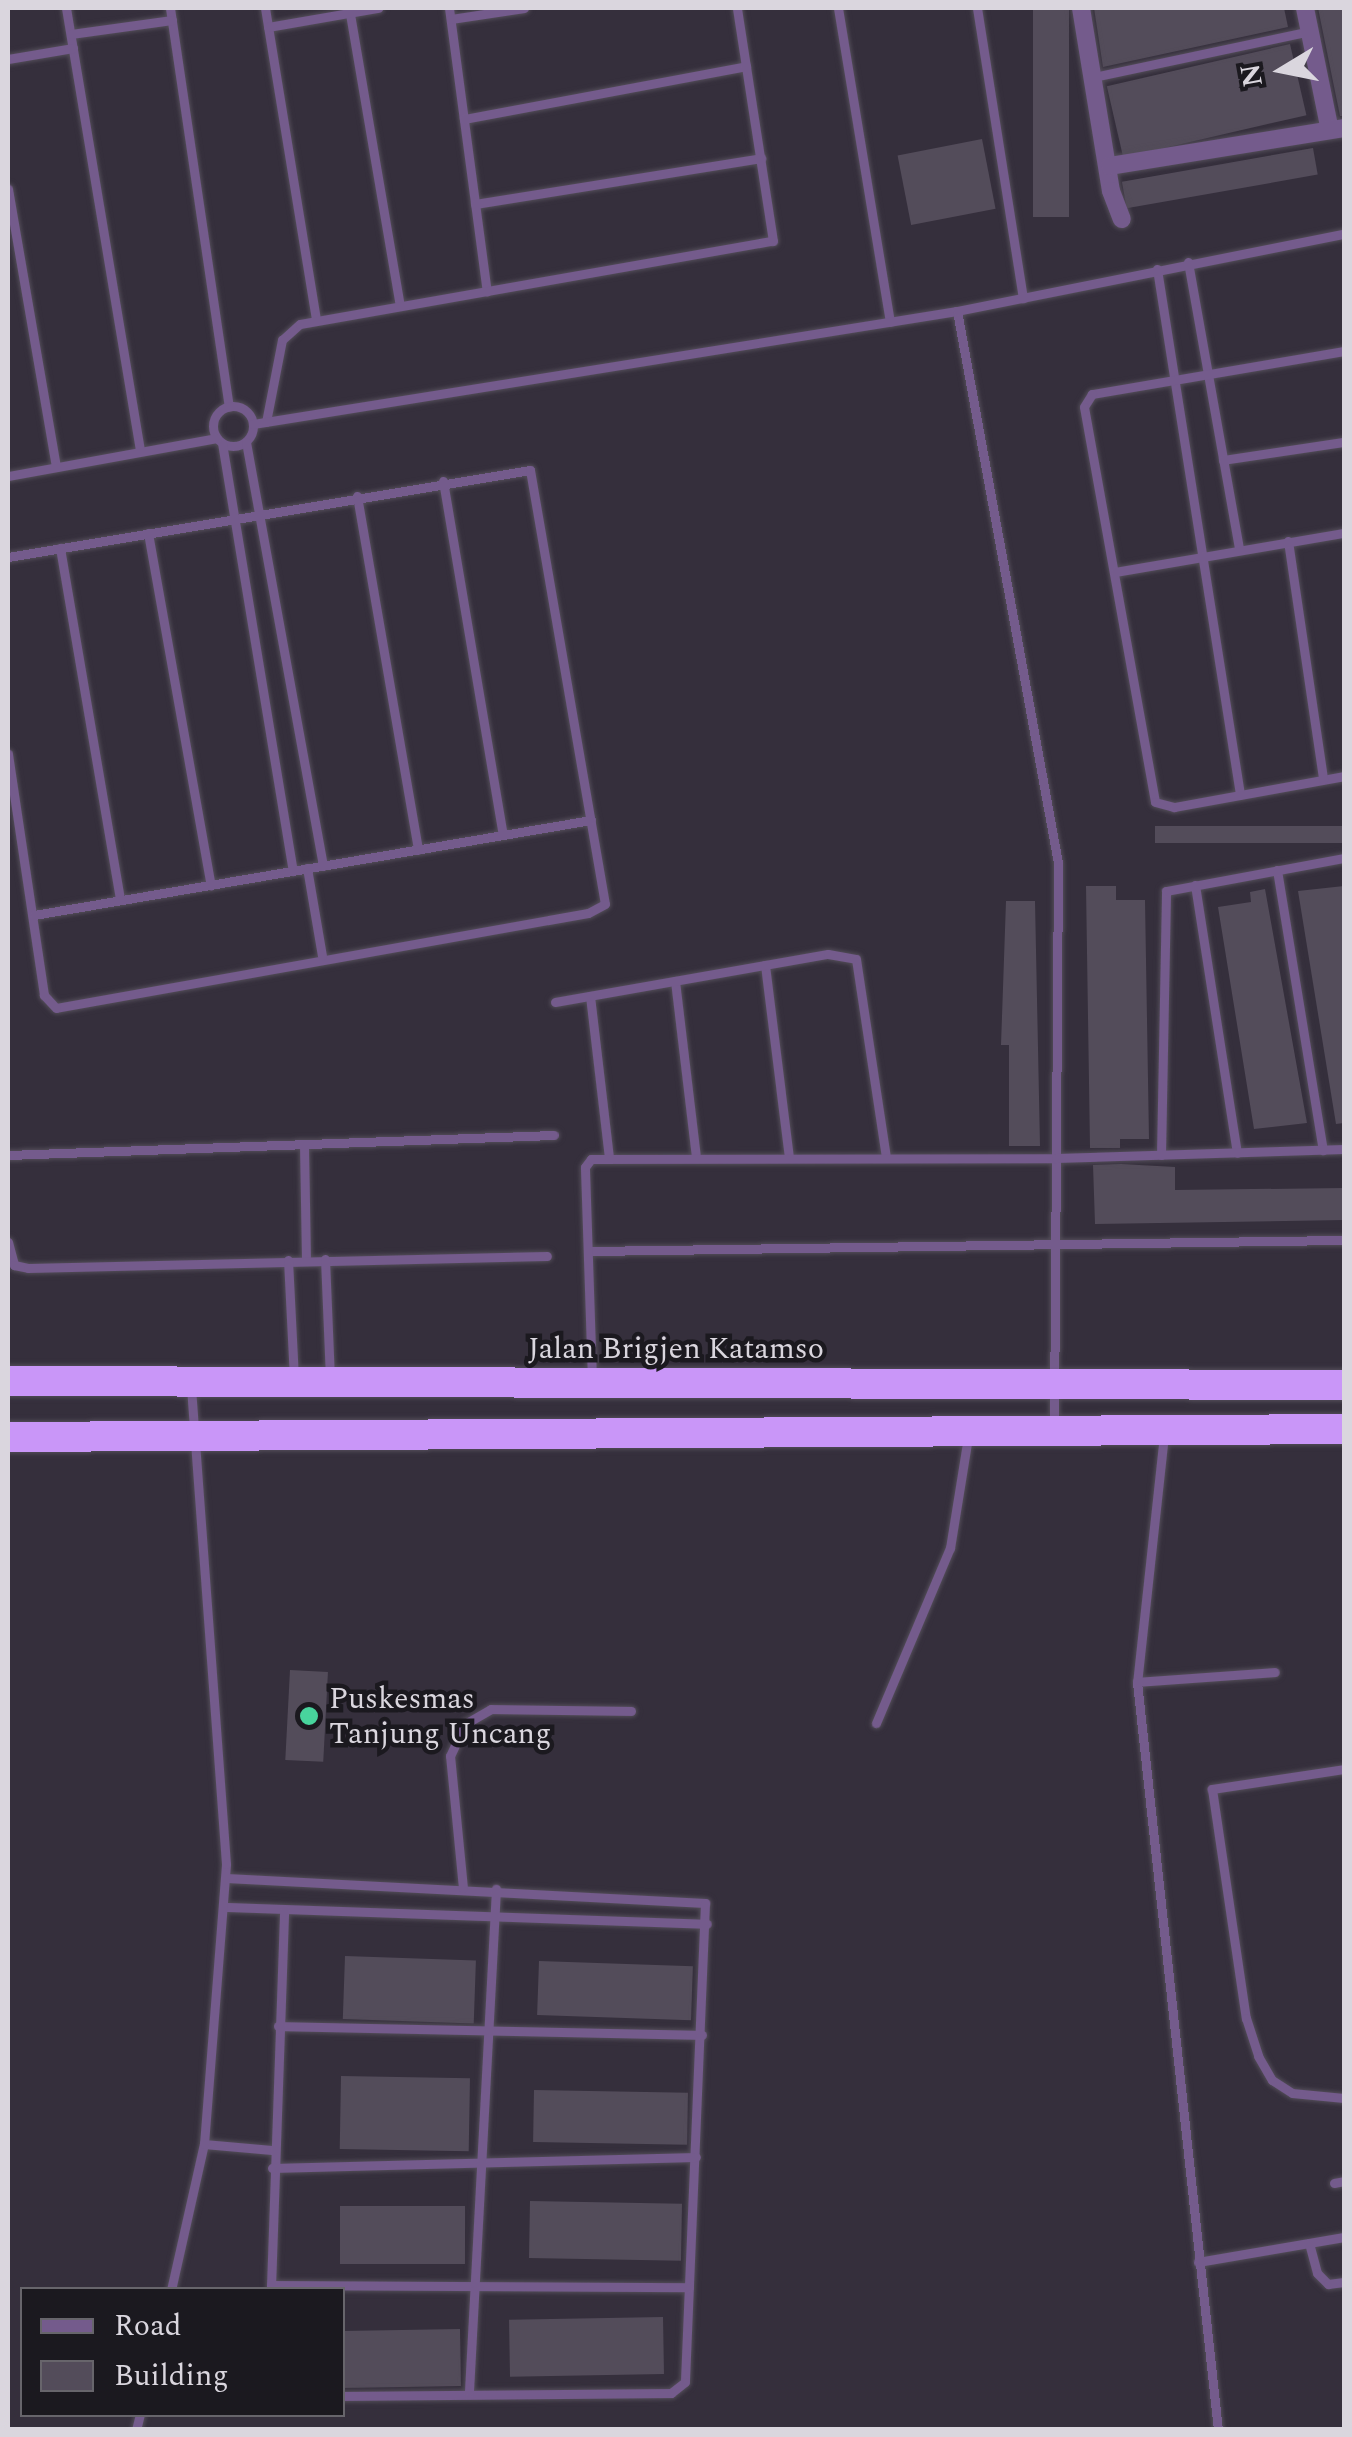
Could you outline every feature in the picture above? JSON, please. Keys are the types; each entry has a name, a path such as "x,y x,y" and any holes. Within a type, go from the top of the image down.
{"highway":[{"name":"Jalan Brigjen Katamso","path":"8,1381 191,1379 592,1386 1054,1380 1344,1384"},
{"path":"8,1437 1344,1429"}],"street":[{"path":"1081,8 1122,219"},
{"path":"1110,166 1337,128 1305,8"}],"lane":[{"path":"66,8 140,451"},
{"path":"170,8 229,406"},
{"path":"264,8 316,320"},
{"path":"268,27 378,8"},
{"path":"449,8 486,291"},
{"path":"451,19 524,8"},
{"path":"266,422 284,334 316,320 399,302 486,291 773,240 737,8"},
{"path":"838,8 890,322"},
{"path":"976,8 1023,298"},
{"path":"350,10 399,302"},
{"path":"71,34 172,20"},
{"path":"1094,77 1310,31"},
{"path":"8,59 73,48"},
{"path":"464,119 746,66"},
{"path":"475,204 761,158"},
{"path":"8,189 56,466"},
{"path":"253,424 957,311 1344,234"},
{"path":"1188,262 1239,549"},
{"path":"1157,269 1240,794"},
{"path":"957,311 1054,828 1054,1428"},
{"path":"1344,351 1208,370 1092,394 1084,402 1155,802 1174,807 1344,776"},
{"path":"229,406 242,408 253,424"},
{"path":"229,406 214,420 293,870"},
{"path":"253,424 246,442 323,866"},
{"path":"8,476 140,451 220,440 246,442"},
{"path":"1223,460 1344,442"},
{"path":"8,558 443,481 533,472 603,908 322,956 56,1008 44,994 8,754"},
{"path":"443,481 503,835"},
{"path":"358,496 418,850"},
{"path":"148,533 211,885"},
{"path":"1115,572 1201,554 1344,534"},
{"path":"1288,542 1323,779"},
{"path":"60,548 120,900"},
{"path":"34,915 591,820"},
{"path":"1161,1155 1162,898 1171,888 1344,858"},
{"path":"308,868 322,956"},
{"path":"1277,870 1323,1150"},
{"path":"1195,886 1236,1152"},
{"path":"555,1002 828,954 856,959 886,1158"},
{"path":"765,965 789,1158"},
{"path":"675,981 696,1158"},
{"path":"590,996 609,1157"},
{"path":"8,1155 554,1135"},
{"path":"304,1145 306,1260"},
{"path":"592,1386 591,1251 584,1167 609,1157 1056,1158 1344,1149"},
{"path":"591,1251 1055,1240 1344,1240"},
{"path":"8,1242 19,1267 548,1256"},
{"path":"325,1259 330,1381"},
{"path":"288,1260 294,1380"},
{"path":"172,2287 204,2144 226,1878 191,1379"},
{"path":"1165,1428 1137,1682 1218,2430"},
{"path":"876,1722 950,1548 969,1430"},
{"path":"1137,1682 1275,1672"},
{"path":"463,1888 450,1756 465,1724 492,1710 631,1712"},
{"path":"1344,1770 1212,1790 1246,2018 1258,2056 1272,2080 1292,2094 1344,2098"},
{"path":"226,1878 701,1899 707,1924 685,2382 671,2393 496,2397 470,2390 345,2396"},
{"path":"470,2390 478,2159 496,1889"},
{"path":"225,1907 707,1924"},
{"path":"284,1909 272,2150 270,2287 474,2283 690,2287"},
{"path":"278,2026 486,2034 702,2035"},
{"path":"204,2144 272,2150"},
{"path":"272,2168 478,2159 696,2156"},
{"path":"1198,2262 1344,2237"},
{"path":"1309,2243 1317,2272 1328,2284 1344,2282"}],"building":[{"path":"1033,8 1069,8 1069,217 1033,217"},
{"path":"1094,8 1284,8 1288,27 1103,67"},
{"path":"1318,8 1344,8 1344,116 1340,116"},
{"path":"1290,44 1306,115 1123,157 1107,86"},
{"path":"982,139 996,209 911,225 898,155"},
{"path":"1313,148 1318,175 1127,208 1122,182"},
{"path":"1155,826 1344,826 1344,843 1155,843"},
{"path":"1086,886 1116,886 1116,900 1145,900 1149,1139 1120,1139 1120,1148 1090,1148"},
{"path":"1344,886 1344,1123 1336,1124 1298,891"},
{"path":"1265,889 1307,1123 1254,1129 1218,907 1251,902 1250,892"},
{"path":"1006,901 1035,901 1040,1146 1009,1146 1009,1045 1001,1045"},
{"path":"1093,1165 1175,1167 1175,1190 1344,1188 1344,1220 1095,1224"},
{"name":"Puskesmas Tanjung Uncang","path":"290,1670 328,1672 323,1762 285,1760"},
{"path":"345,1956 476,1961 474,2024 343,2019"},
{"path":"539,1961 693,1966 691,2020 537,2015"},
{"path":"341,2076 470,2078 469,2151 340,2149"},
{"path":"534,2090 688,2093 687,2145 533,2142"},
{"path":"530,2201 682,2204 681,2261 529,2258"},
{"path":"340,2206 465,2206 465,2264 340,2264"},
{"path":"663,2317 664,2374 510,2377 509,2320"},
{"path":"460,2329 461,2386 345,2388 345,2331"}],"place":[{"name":"Puskesmas Tanjung Uncang","path":"309,1716"}]}
